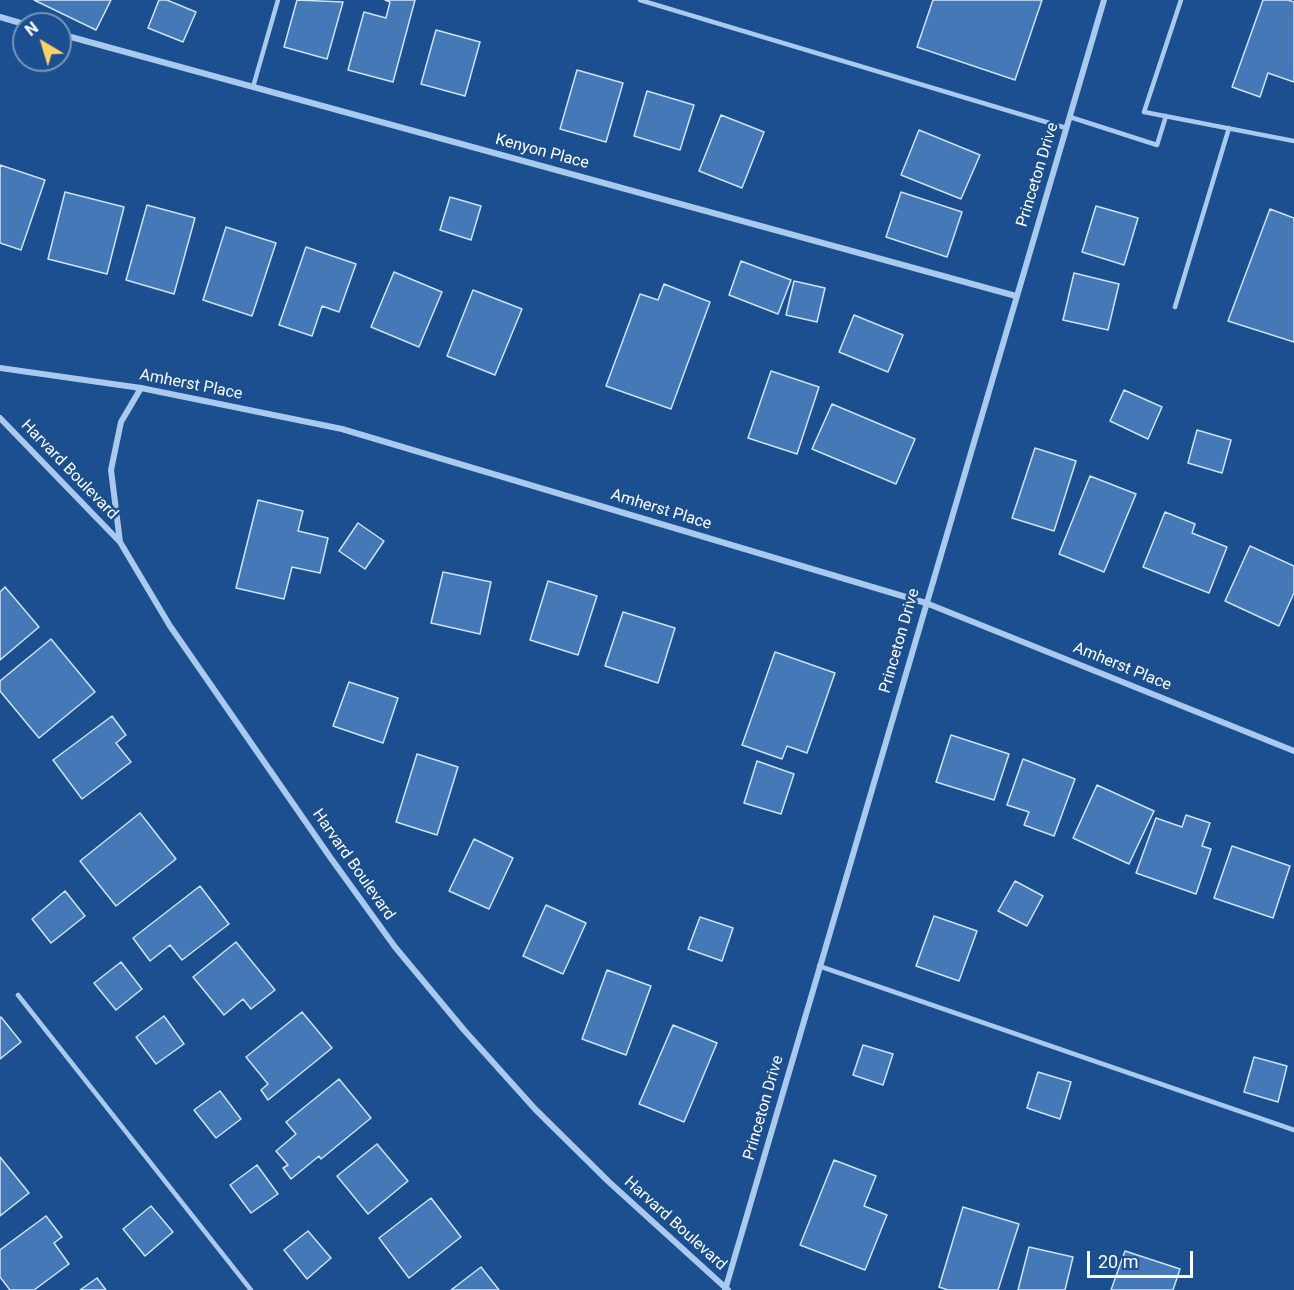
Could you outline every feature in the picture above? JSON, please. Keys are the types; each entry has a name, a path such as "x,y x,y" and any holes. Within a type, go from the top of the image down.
{"street":[{"name":"Princeton Drive","path":"726,1289 1104,0"},
{"name":"Kenyon Place","path":"72,37 1016,296"},
{"name":"Amherst Place","path":"0,368 141,388 342,429 926,603 1294,751"},
{"path":"120,542 111,470 121,422 141,388"},
{"name":"Harvard Boulevard","path":"0,418 120,542 170,626 395,948 535,1109 609,1182 726,1289"}],"lane":[{"path":"253,87 278,0"},
{"path":"640,0 1066,128"},
{"path":"1181,0 1144,112 1294,141"},
{"path":"1070,117 1157,145 1166,116"},
{"path":"1175,307 1228,128"},
{"path":"819,966 1294,1130"},
{"path":"18,995 251,1290"}],"building":[{"path":"34,0 111,0 96,30 72,18 72,12 59,12"},
{"path":"159,0 167,0 196,12 183,42 148,28"},
{"path":"297,0 343,2 327,59 284,47"},
{"path":"385,0 415,0 393,82 348,70 364,12 386,18 390,2"},
{"path":"933,0 1042,0 1015,80 917,47"},
{"path":"1263,0 1294,2 1294,82 1268,73 1260,97 1232,87"},
{"path":"436,30 480,42 465,96 421,84"},
{"path":"577,70 623,83 606,142 560,129"},
{"path":"647,91 694,105 680,150 634,136"},
{"path":"721,115 764,132 742,188 699,171"},
{"path":"919,130 980,155 961,199 901,175"},
{"path":"0,165 45,180 21,250 0,243"},
{"path":"65,192 124,207 107,274 48,259"},
{"path":"901,192 962,212 947,257 886,237"},
{"path":"450,197 481,206 471,240 440,230"},
{"path":"147,205 195,218 174,294 126,280"},
{"path":"1096,206 1138,218 1124,265 1082,252"},
{"path":"1270,209 1294,218 1294,342 1228,321"},
{"path":"226,227 276,243 252,316 203,300"},
{"path":"306,247 356,264 339,312 322,306 312,336 279,325"},
{"path":"741,261 791,280 778,314 729,295"},
{"path":"394,272 442,292 419,347 371,327"},
{"path":"1074,273 1119,284 1108,330 1063,320"},
{"path":"794,281 825,288 817,322 786,315"},
{"path":"664,284 710,302 671,409 606,386 640,294 658,300"},
{"path":"473,290 522,309 495,375 447,356"},
{"path":"854,315 903,335 888,372 839,352"},
{"path":"771,371 819,387 797,454 748,438"},
{"path":"1124,390 1162,407 1148,439 1110,421"},
{"path":"832,404 915,439 896,484 812,449"},
{"path":"1197,430 1231,440 1222,473 1188,463"},
{"path":"1035,448 1076,461 1054,531 1012,518"},
{"path":"1090,476 1136,494 1104,572 1059,554"},
{"path":"258,500 303,511 298,531 328,538 320,573 292,567 284,599 236,588"},
{"path":"1165,512 1195,524 1192,533 1227,547 1209,593 1143,567"},
{"path":"358,523 384,541 365,569 339,551"},
{"path":"1250,546 1294,566 1294,593 1279,626 1225,601"},
{"path":"443,572 491,582 480,634 431,623"},
{"path":"548,581 597,596 578,655 530,640"},
{"path":"5,587 39,627 0,660 0,592"},
{"path":"623,612 675,628 658,683 605,666"},
{"path":"51,639 95,692 39,738 0,691 0,681"},
{"path":"775,652 835,673 807,753 787,746 782,759 742,745"},
{"path":"349,682 398,698 383,743 333,726"},
{"path":"112,716 126,735 116,743 131,762 82,799 53,760"},
{"path":"951,735 1009,754 994,800 936,782"},
{"path":"417,754 458,767 437,835 396,822"},
{"path":"1023,759 1075,779 1054,836 1024,825 1029,812 1007,805"},
{"path":"757,761 794,774 781,814 744,803"},
{"path":"1097,785 1154,811 1129,864 1073,838"},
{"path":"140,813 176,859 116,906 80,861"},
{"path":"1186,815 1210,823 1202,846 1211,849 1196,894 1136,873 1156,818 1182,827"},
{"path":"474,839 513,858 489,909 449,891"},
{"path":"1232,846 1290,866 1273,918 1214,898"},
{"path":"1015,881 1043,896 1027,926 998,911"},
{"path":"200,886 229,924 182,960 170,945 150,961 133,938"},
{"path":"65,891 85,916 51,943 32,919"},
{"path":"546,905 586,923 563,974 523,956"},
{"path":"934,916 977,931 959,981 916,966"},
{"path":"700,917 733,928 722,961 688,949"},
{"path":"236,942 275,990 251,1009 243,999 224,1015 193,977"},
{"path":"121,962 142,989 116,1010 94,983"},
{"path":"607,970 651,986 626,1055 582,1039"},
{"path":"302,1012 332,1048 268,1100 261,1090 268,1084 246,1057"},
{"path":"164,1016 184,1044 156,1064 136,1037"},
{"path":"0,1018 21,1042 0,1059"},
{"path":"673,1025 717,1043 684,1122 639,1104"},
{"path":"863,1045 893,1054 883,1085 853,1075"},
{"path":"1254,1057 1287,1066 1278,1102 1244,1092"},
{"path":"1038,1072 1071,1082 1060,1119 1027,1108"},
{"path":"339,1079 371,1118 321,1159 319,1156 291,1179 283,1168 288,1165 276,1151 296,1134 286,1122"},
{"path":"220,1091 241,1119 216,1138 194,1110"},
{"path":"377,1144 408,1181 368,1214 337,1176"},
{"path":"0,1157 29,1193 0,1216"},
{"path":"834,1160 876,1176 864,1206 887,1215 865,1270 800,1245"},
{"path":"257,1165 278,1194 251,1213 230,1185"},
{"path":"431,1198 461,1237 409,1278 379,1238"},
{"path":"151,1206 173,1232 145,1256 123,1229"},
{"path":"963,1207 1019,1224 998,1290 948,1290 939,1287"},
{"path":"46,1216 62,1237 54,1243 69,1264 34,1290 10,1290 0,1277 0,1250"},
{"path":"308,1231 331,1258 307,1279 284,1250"},
{"path":"1029,1247 1073,1257 1065,1290 1018,1290"},
{"path":"1125,1251 1180,1269 1173,1290 1111,1290"},
{"path":"481,1267 499,1290 451,1290"},
{"path":"97,1278 106,1290 80,1290"}]}
